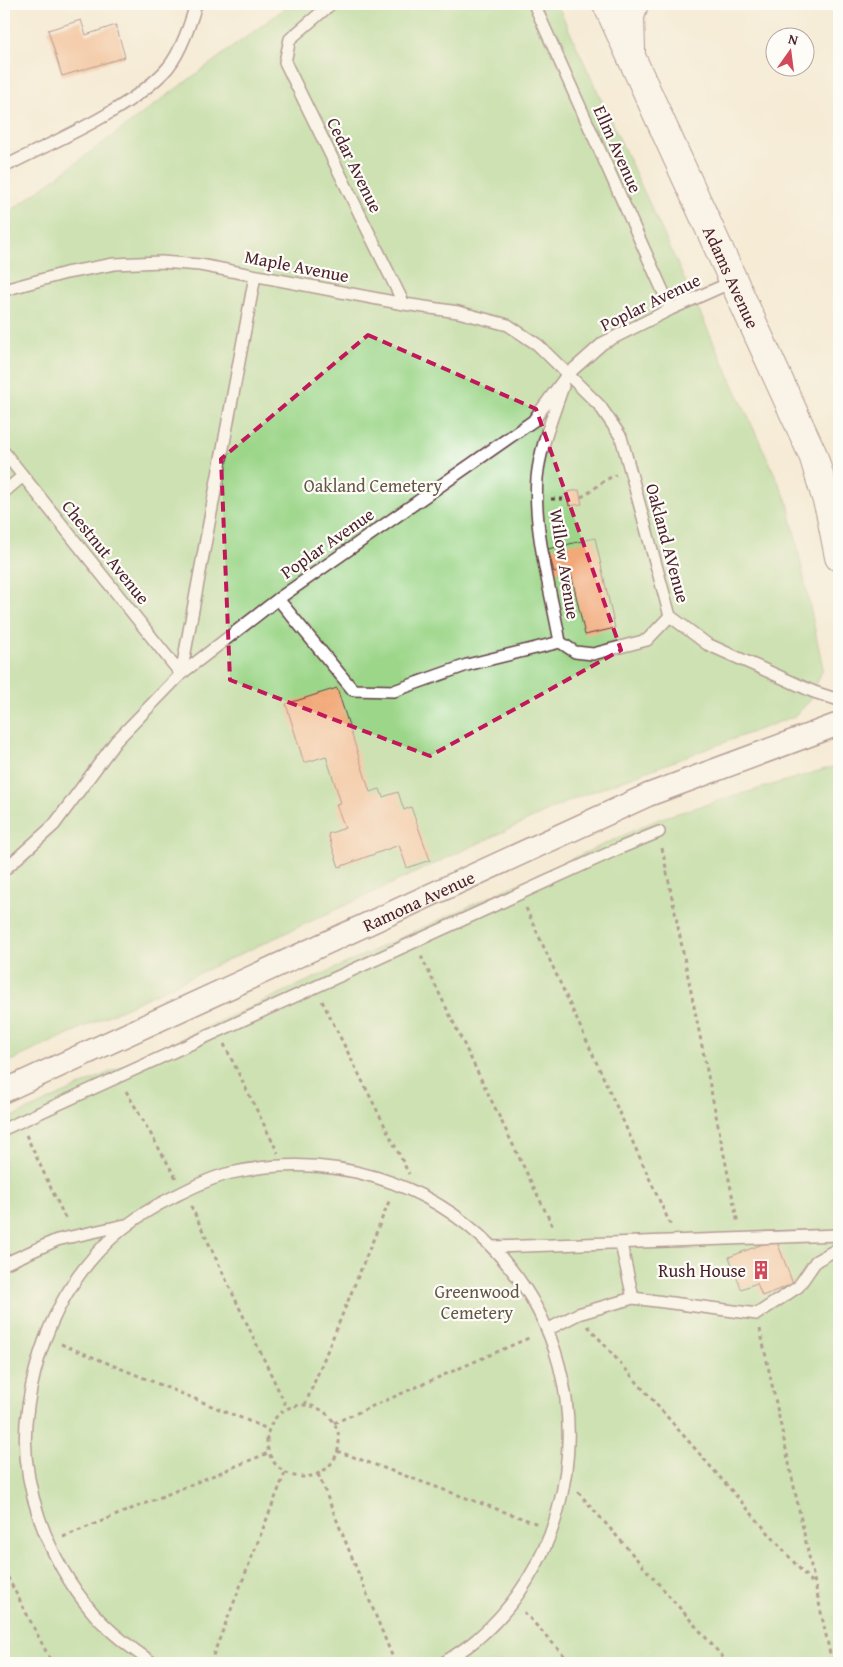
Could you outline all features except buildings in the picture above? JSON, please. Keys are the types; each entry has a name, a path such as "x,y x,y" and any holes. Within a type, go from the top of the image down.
{"main road":[{"name":"Adams Avenue","path":"607,4 820,474 839,557"},
{"path":"631,59 630,17 634,4"}],"street":[{"name":"Ramona Avenue","path":"4,1091 648,795 839,724"}],"lane":[{"path":"4,167 122,106 165,71 188,31 196,4"},
{"name":"Cedar Avenue","path":"331,4 290,40 285,62 404,304"},
{"name":"Ellm Avenue","path":"534,4 671,308"},
{"name":"Maple Avenue","path":"4,290 66,273 114,264 161,262 200,265 404,304 458,312 508,325 538,345 567,375"},
{"path":"181,674 255,276"},
{"name":"Poplar Avenue","path":"4,870 54,825 116,741 181,674 278,599 533,421 567,375 603,343 671,308 734,281"},
{"name":"Oakland AVenue","path":"567,375 600,406 621,437 670,616 707,644 814,692 838,699"},
{"name":"Willow Avenue","path":"560,642 538,523 537,479 544,444 567,375"},
{"name":"Chestnut Avenue","path":"4,452 181,674"},
{"path":"4,492 23,476"},
{"path":"278,599 353,690 394,692 467,665 560,642 574,652 593,654 647,640 670,616"},
{"path":"4,1129 659,832"},
{"path":"153,1663 126,1645 95,1615 69,1581 49,1543 34,1501 27,1457 27,1412 34,1368 44,1337 70,1288 96,1254 127,1225 151,1207 228,1173 283,1165 331,1167 360,1172 396,1183 418,1193 458,1217 493,1247 526,1288 547,1330 564,1383 569,1432 566,1478 553,1529 536,1566 514,1600 478,1638 443,1663"},
{"path":"4,1264 58,1240 127,1225"},
{"path":"493,1247 839,1235"},
{"path":"621,1244 633,1298"},
{"path":"547,1330 578,1314 633,1298 757,1314 798,1287 816,1261 839,1248"}],"path":[{"path":"581,497 588,494 607,478 630,469"},
{"path":"659,832 740,1239"},
{"path":"520,894 679,1242"},
{"path":"414,942 562,1245"},
{"path":"315,987 418,1193"},
{"path":"218,1032 283,1165"},
{"path":"118,1077 184,1191 287,1408"},
{"path":"20,1122 74,1236"},
{"path":"305,1404 396,1183"},
{"path":"578,1314 813,1584"},
{"path":"757,1314 813,1584 832,1663"},
{"path":"334,1423 547,1330"},
{"path":"44,1337 268,1429"},
{"path":"305,1404 327,1413 334,1423 338,1434 337,1451 328,1467 318,1474 306,1477 285,1473 274,1463 268,1453 266,1441 268,1429 274,1419 287,1408 305,1404"},
{"path":"337,1451 553,1529"},
{"path":"49,1543 268,1453"},
{"path":"210,1663 285,1473"},
{"path":"318,1474 395,1663"},
{"path":"566,1478 728,1663"},
{"path":"4,1570 52,1663"},
{"path":"514,1600 571,1663"}],"highlighted area":[{"path":"368,335 536,409 621,650 430,756 230,680 221,459"}],"green space":[{"name":"Oakland Cemetery","path":"291,4 557,4 788,503 823,668 810,701 795,716 578,797 4,1064 4,216"},
{"name":"Greenwood Cemetery","path":"839,765 839,1663 4,1663 4,1121 661,818"}],"place":[{"name":"Rush House","path":"761,1270"}]}
